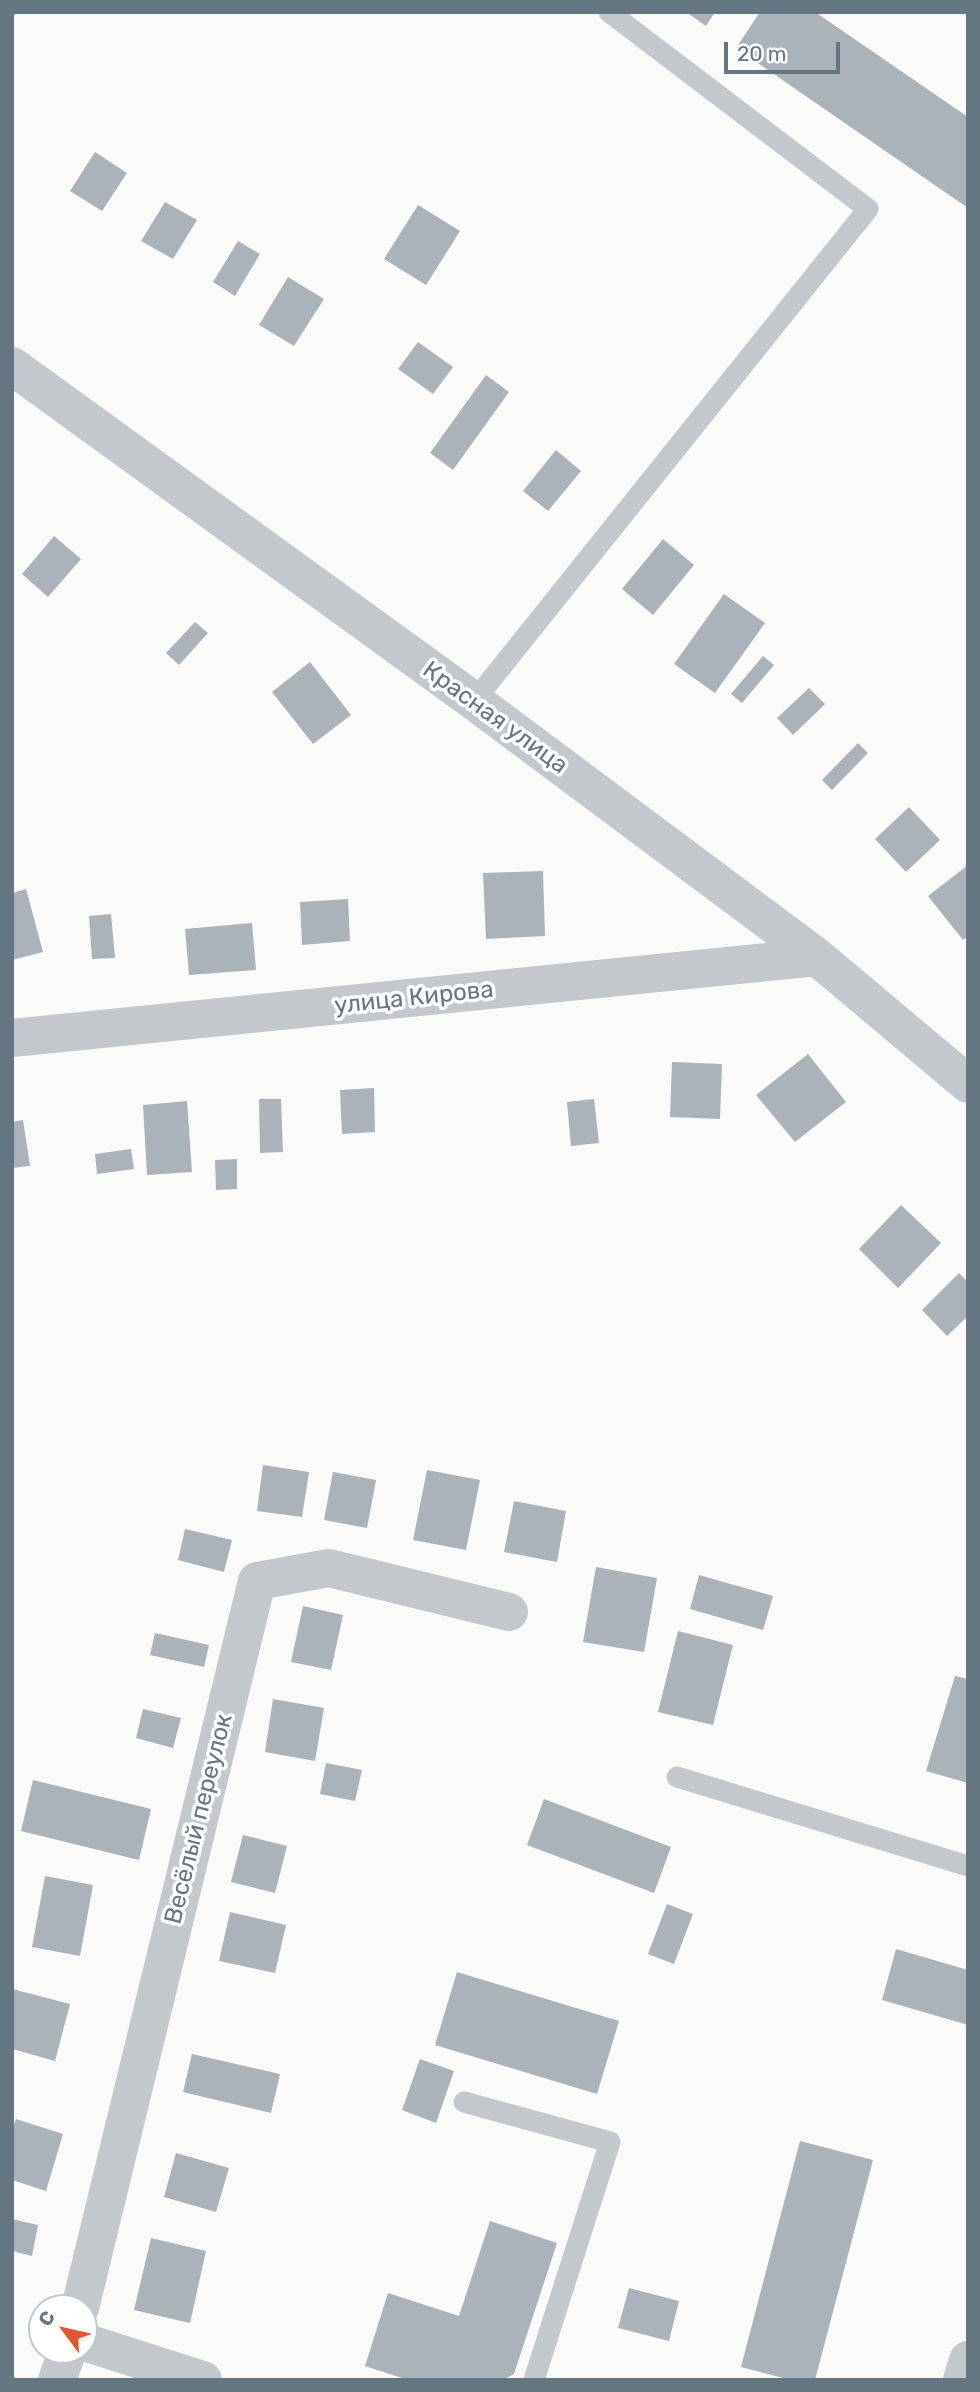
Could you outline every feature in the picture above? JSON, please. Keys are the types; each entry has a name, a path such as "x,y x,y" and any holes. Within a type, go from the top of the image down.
{"street":[{"name":"Красная улица","path":"12,366 474,701 817,957 968,1084"},
{"name":"улица Кирова","path":"12,1038 817,957"},
{"name":"Весёлый переулок","path":"83,2294 257,1581 330,1568 509,1612"},
{"path":"98,2346 203,2380"},
{"path":"962,2380 968,2360"}],"lane":[{"path":"474,701 868,209 608,12"},
{"path":"677,1777 968,1866"},
{"path":"464,2102 610,2142 534,2380"}],"building":[{"path":"686,12 715,12 706,26"},
{"path":"760,12 815,12 968,117 968,208 736,48"},
{"path":"95,152 127,173 102,211 70,191"},
{"path":"165,202 197,220 173,259 141,241"},
{"path":"418,205 460,231 426,285 384,259"},
{"path":"238,241 260,254 235,296 213,282"},
{"path":"288,277 324,299 294,346 259,325"},
{"path":"418,342 453,367 433,394 398,369"},
{"path":"486,375 509,392 453,470 430,453"},
{"path":"556,450 581,471 548,511 523,491"},
{"path":"54,536 81,559 48,597 22,574"},
{"path":"663,539 694,565 653,615 622,589"},
{"path":"724,594 765,623 715,693 674,664"},
{"path":"195,622 208,633 179,665 166,653"},
{"path":"763,656 774,665 742,703 731,694"},
{"path":"310,662 351,715 313,744 272,692"},
{"path":"809,688 825,704 793,735 777,718"},
{"path":"858,743 868,753 832,790 822,780"},
{"path":"909,807 940,840 906,872 875,839"},
{"path":"968,865 968,936 963,940 928,896"},
{"path":"543,871 545,936 486,939 483,873"},
{"path":"26,889 43,952 12,960 12,893"},
{"path":"348,899 350,941 302,945 300,902"},
{"path":"111,914 115,958 92,959 89,916"},
{"path":"252,923 256,970 189,975 185,929"},
{"path":"808,1054 846,1102 795,1142 756,1095"},
{"path":"672,1062 722,1064 720,1119 670,1117"},
{"path":"374,1088 375,1132 342,1134 340,1090"},
{"path":"259,1099 281,1099 283,1152 260,1153"},
{"path":"594,1099 599,1143 571,1146 567,1102"},
{"path":"187,1101 192,1172 147,1175 143,1105"},
{"path":"23,1120 30,1166 12,1168 12,1122"},
{"path":"131,1149 134,1169 97,1174 95,1154"},
{"path":"237,1159 237,1189 216,1190 215,1160"},
{"path":"901,1205 941,1243 898,1288 859,1249"},
{"path":"959,1273 968,1282 968,1316 947,1336 922,1310"},
{"path":"263,1465 309,1472 302,1517 257,1511"},
{"path":"427,1470 480,1480 466,1550 413,1540"},
{"path":"333,1472 376,1480 367,1528 324,1520"},
{"path":"514,1501 566,1511 557,1562 504,1552"},
{"path":"185,1529 232,1540 224,1572 178,1560"},
{"path":"596,1567 657,1578 644,1652 583,1642"},
{"path":"699,1575 773,1596 763,1630 690,1609"},
{"path":"303,1606 343,1615 331,1670 291,1662"},
{"path":"678,1631 733,1645 713,1725 658,1712"},
{"path":"155,1633 209,1645 204,1667 150,1655"},
{"path":"955,1676 968,1679 968,1783 926,1771"},
{"path":"273,1699 324,1708 315,1761 265,1752"},
{"path":"143,1709 181,1718 173,1748 136,1738"},
{"path":"326,1763 362,1770 355,1801 320,1794"},
{"path":"33,1780 151,1809 139,1860 21,1831"},
{"path":"544,1799 671,1847 654,1893 527,1845"},
{"path":"243,1835 287,1846 275,1893 231,1882"},
{"path":"45,1876 93,1885 80,1956 32,1947"},
{"path":"667,1904 693,1914 674,1964 648,1954"},
{"path":"230,1912 286,1925 275,1973 219,1961"},
{"path":"896,1949 968,1970 968,2025 882,2000"},
{"path":"457,1972 619,2021 597,2094 435,2045"},
{"path":"12,1989 70,2004 55,2061 12,2049"},
{"path":"192,2054 280,2074 271,2113 183,2092"},
{"path":"420,2059 454,2071 436,2123 402,2110"},
{"path":"16,2119 63,2134 46,2191 12,2180 12,2130"},
{"path":"800,2141 873,2160 815,2380 791,2380 741,2367"},
{"path":"176,2153 229,2168 216,2212 164,2197"},
{"path":"12,2219 38,2225 32,2256 12,2251"},
{"path":"490,2221 557,2243 514,2374 502,2380 408,2380 365,2366 388,2293 459,2316"},
{"path":"151,2238 206,2251 190,2323 134,2310"},
{"path":"629,2288 679,2301 669,2341 618,2328"}]}
